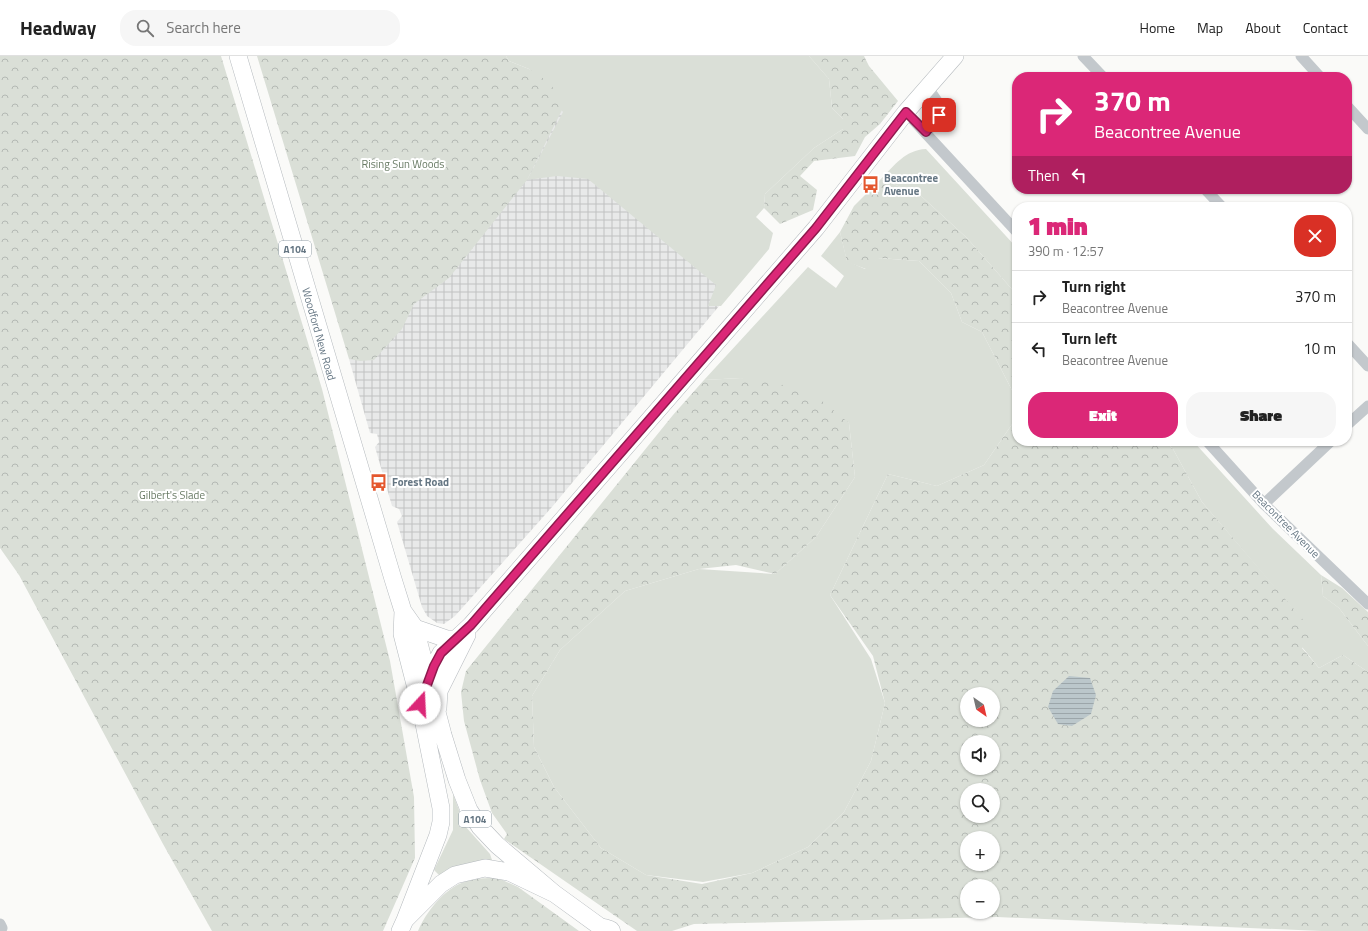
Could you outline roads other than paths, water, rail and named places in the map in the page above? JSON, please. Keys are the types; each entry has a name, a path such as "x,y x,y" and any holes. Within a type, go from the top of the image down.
{"main road":[{"name":"Woodford New Road","path":"238,56 338,397 403,611 415,628 437,715 457,780 469,810 480,827 499,846 555,894"},
{"path":"420,704 428,681 441,653 471,625 816,228 906,112 955,56"},
{"name":"Woodford New Road","path":"403,611 402,634 420,704 440,795 441,822 429,862 403,925"},
{"path":"437,715 439,691 471,625"},
{"path":"415,628 447,640 455,639"},
{"path":"403,925 442,884 455,875 485,868 502,870 555,894 607,930"}],"street":[{"path":"1083,56 1098,72"},
{"path":"1301,56 1315,72"},
{"path":"926,132 938,118 940,111 938,100 927,89"},
{"path":"1352,111 1368,129"},
{"path":"906,112 1012,227"},
{"path":"1210,194 1218,202"},
{"path":"1352,348 1368,366"},
{"path":"1352,421 1368,406"},
{"name":"Beacontree Avenue","path":"1212,446 1264,504 1368,604"},
{"path":"1264,504 1326,446"}],"place":[{"name":"Beacontree Avenue","path":"871,184"},
{"name":"Forest Road","path":"379,482"}],"park label":[{"name":"Rising Sun Woods","path":"403,164"},
{"name":"Gilbert's Slade","path":"172,495"}]}
